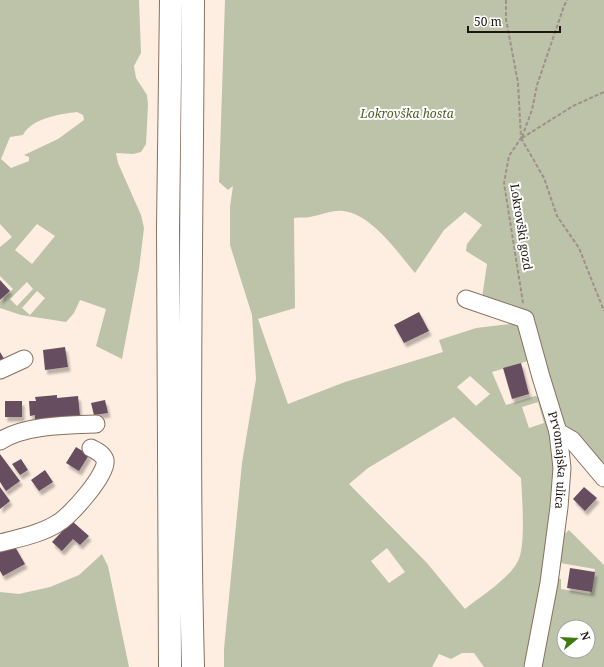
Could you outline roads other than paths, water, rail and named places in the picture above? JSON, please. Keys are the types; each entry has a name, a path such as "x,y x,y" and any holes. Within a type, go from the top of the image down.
{"highway":[{"path":"170,667 168,228 171,0"},
{"path":"193,0 190,228 190,461 193,667"}],"street":[{"name":"Prvomajska ulica","path":"466,299 525,318 558,432 562,468 559,507 549,583 533,667"},
{"path":"0,370 24,359"},
{"path":"0,441 28,431 62,425 96,424"},
{"path":"558,432 572,440 604,478"},
{"path":"0,543 38,532 59,523 77,505 103,470 105,461 102,455 91,448"}],"park label":[{"name":"Lokrovška hosta","path":"407,114"}]}
